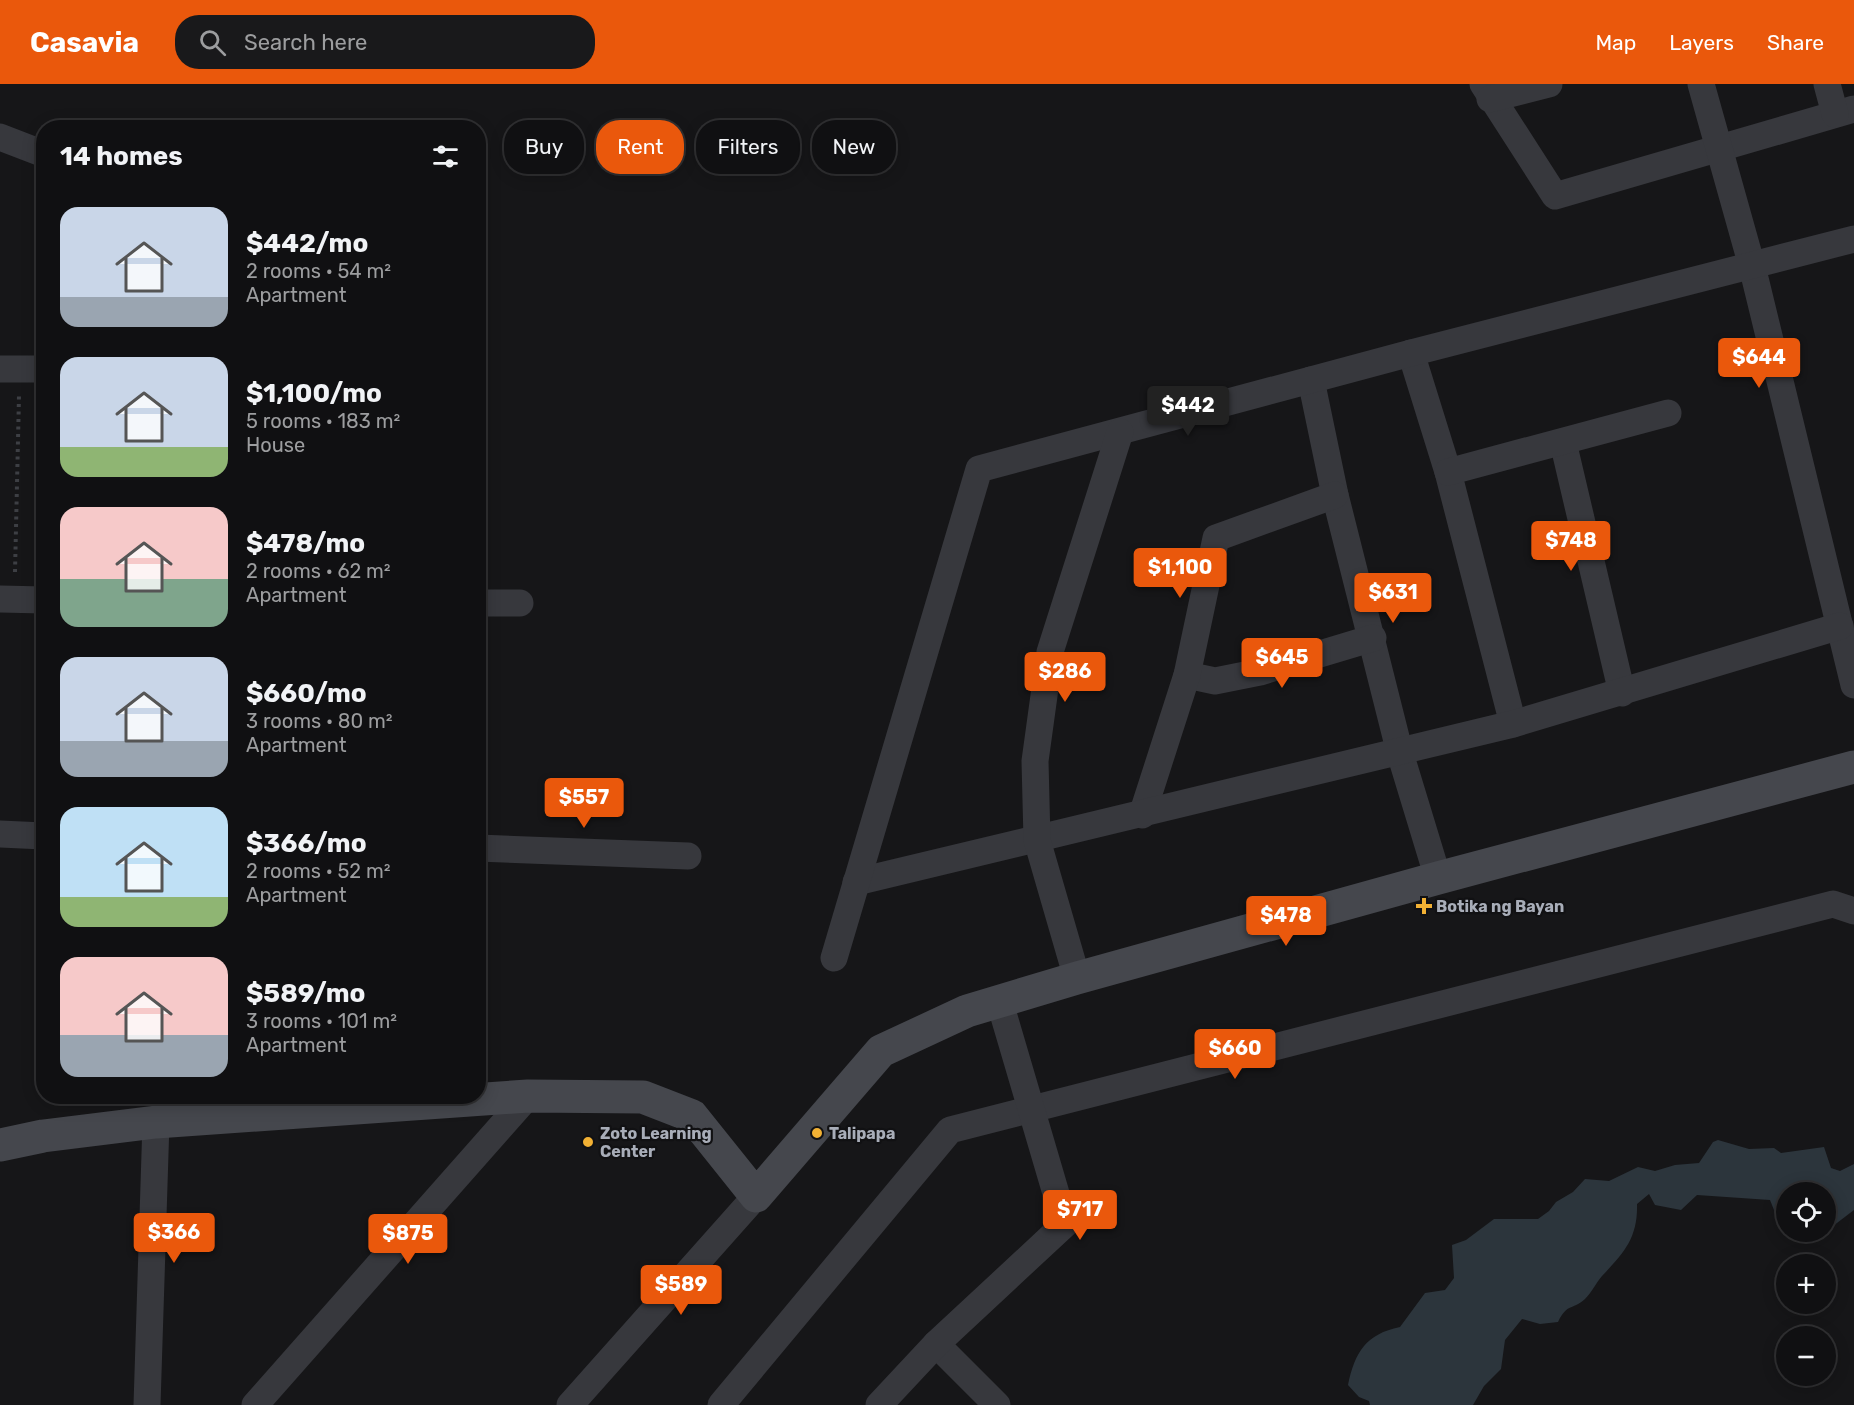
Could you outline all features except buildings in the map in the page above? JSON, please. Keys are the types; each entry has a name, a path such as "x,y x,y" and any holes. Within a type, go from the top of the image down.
{"street":[{"path":"1549,84 1487,91 1556,196 1844,111 1827,84"},
{"path":"1701,84 1752,266 1854,685"},
{"path":"0,137 36,151"},
{"path":"834,958 979,469 1411,353 1854,239"},
{"path":"1411,353 1448,472 1513,724"},
{"path":"1311,380 1335,495 1373,638 1400,753 1438,878"},
{"path":"1448,472 1668,413"},
{"path":"1077,978 1037,840 1035,761 1050,652 1120,432"},
{"path":"1563,442 1622,693"},
{"path":"1142,815 1187,675 1216,538 1335,495"},
{"path":"7,599 36,600"},
{"path":"486,603 520,603"},
{"path":"856,882 1513,724 1840,626"},
{"path":"1187,675 1215,681 1260,672 1373,638"},
{"path":"570,1405 756,1196 880,1051 967,1011 1000,1003 1077,978 1438,878 1854,767"},
{"path":"0,834 36,836"},
{"path":"486,848 688,856"},
{"path":"721,1405 950,1130 1833,904 1854,911"},
{"path":"879,1405 936,1344 1065,1224 1033,1108 1000,1003"},
{"path":"486,1099 528,1096 643,1097 692,1116 756,1196"},
{"path":"255,1405 528,1096"},
{"path":"0,1145 44,1136 156,1122 414,1104"},
{"path":"147,1405 156,1122"},
{"path":"936,1344 997,1405"}],"path":[{"path":"7,599 21,369"}],"shaded area":[{"path":"1718,1140 1749,1149 1774,1148 1781,1153 1824,1147 1831,1168 1840,1171 1854,1164 1854,1210 1836,1224 1836,1182 1776,1182 1776,1215 1770,1200 1697,1195 1681,1210 1655,1205 1649,1194 1637,1204 1635,1226 1628,1244 1587,1296 1581,1303 1568,1309 1558,1322 1540,1324 1522,1319 1505,1340 1501,1369 1484,1386 1473,1405 1370,1405 1369,1401 1359,1397 1348,1385 1354,1363 1364,1346 1379,1334 1400,1327 1425,1293 1445,1290 1454,1278 1452,1245 1466,1240 1494,1219 1538,1219 1556,1202 1573,1192 1585,1179 1609,1181 1638,1167 1655,1171 1675,1165 1699,1163 1713,1142"}],"place":[{"name":"Botika ng Bayan","path":"1424,906"},
{"name":"Talipapa","path":"817,1133"},
{"name":"Zoto Learning Center","path":"588,1142"}]}
